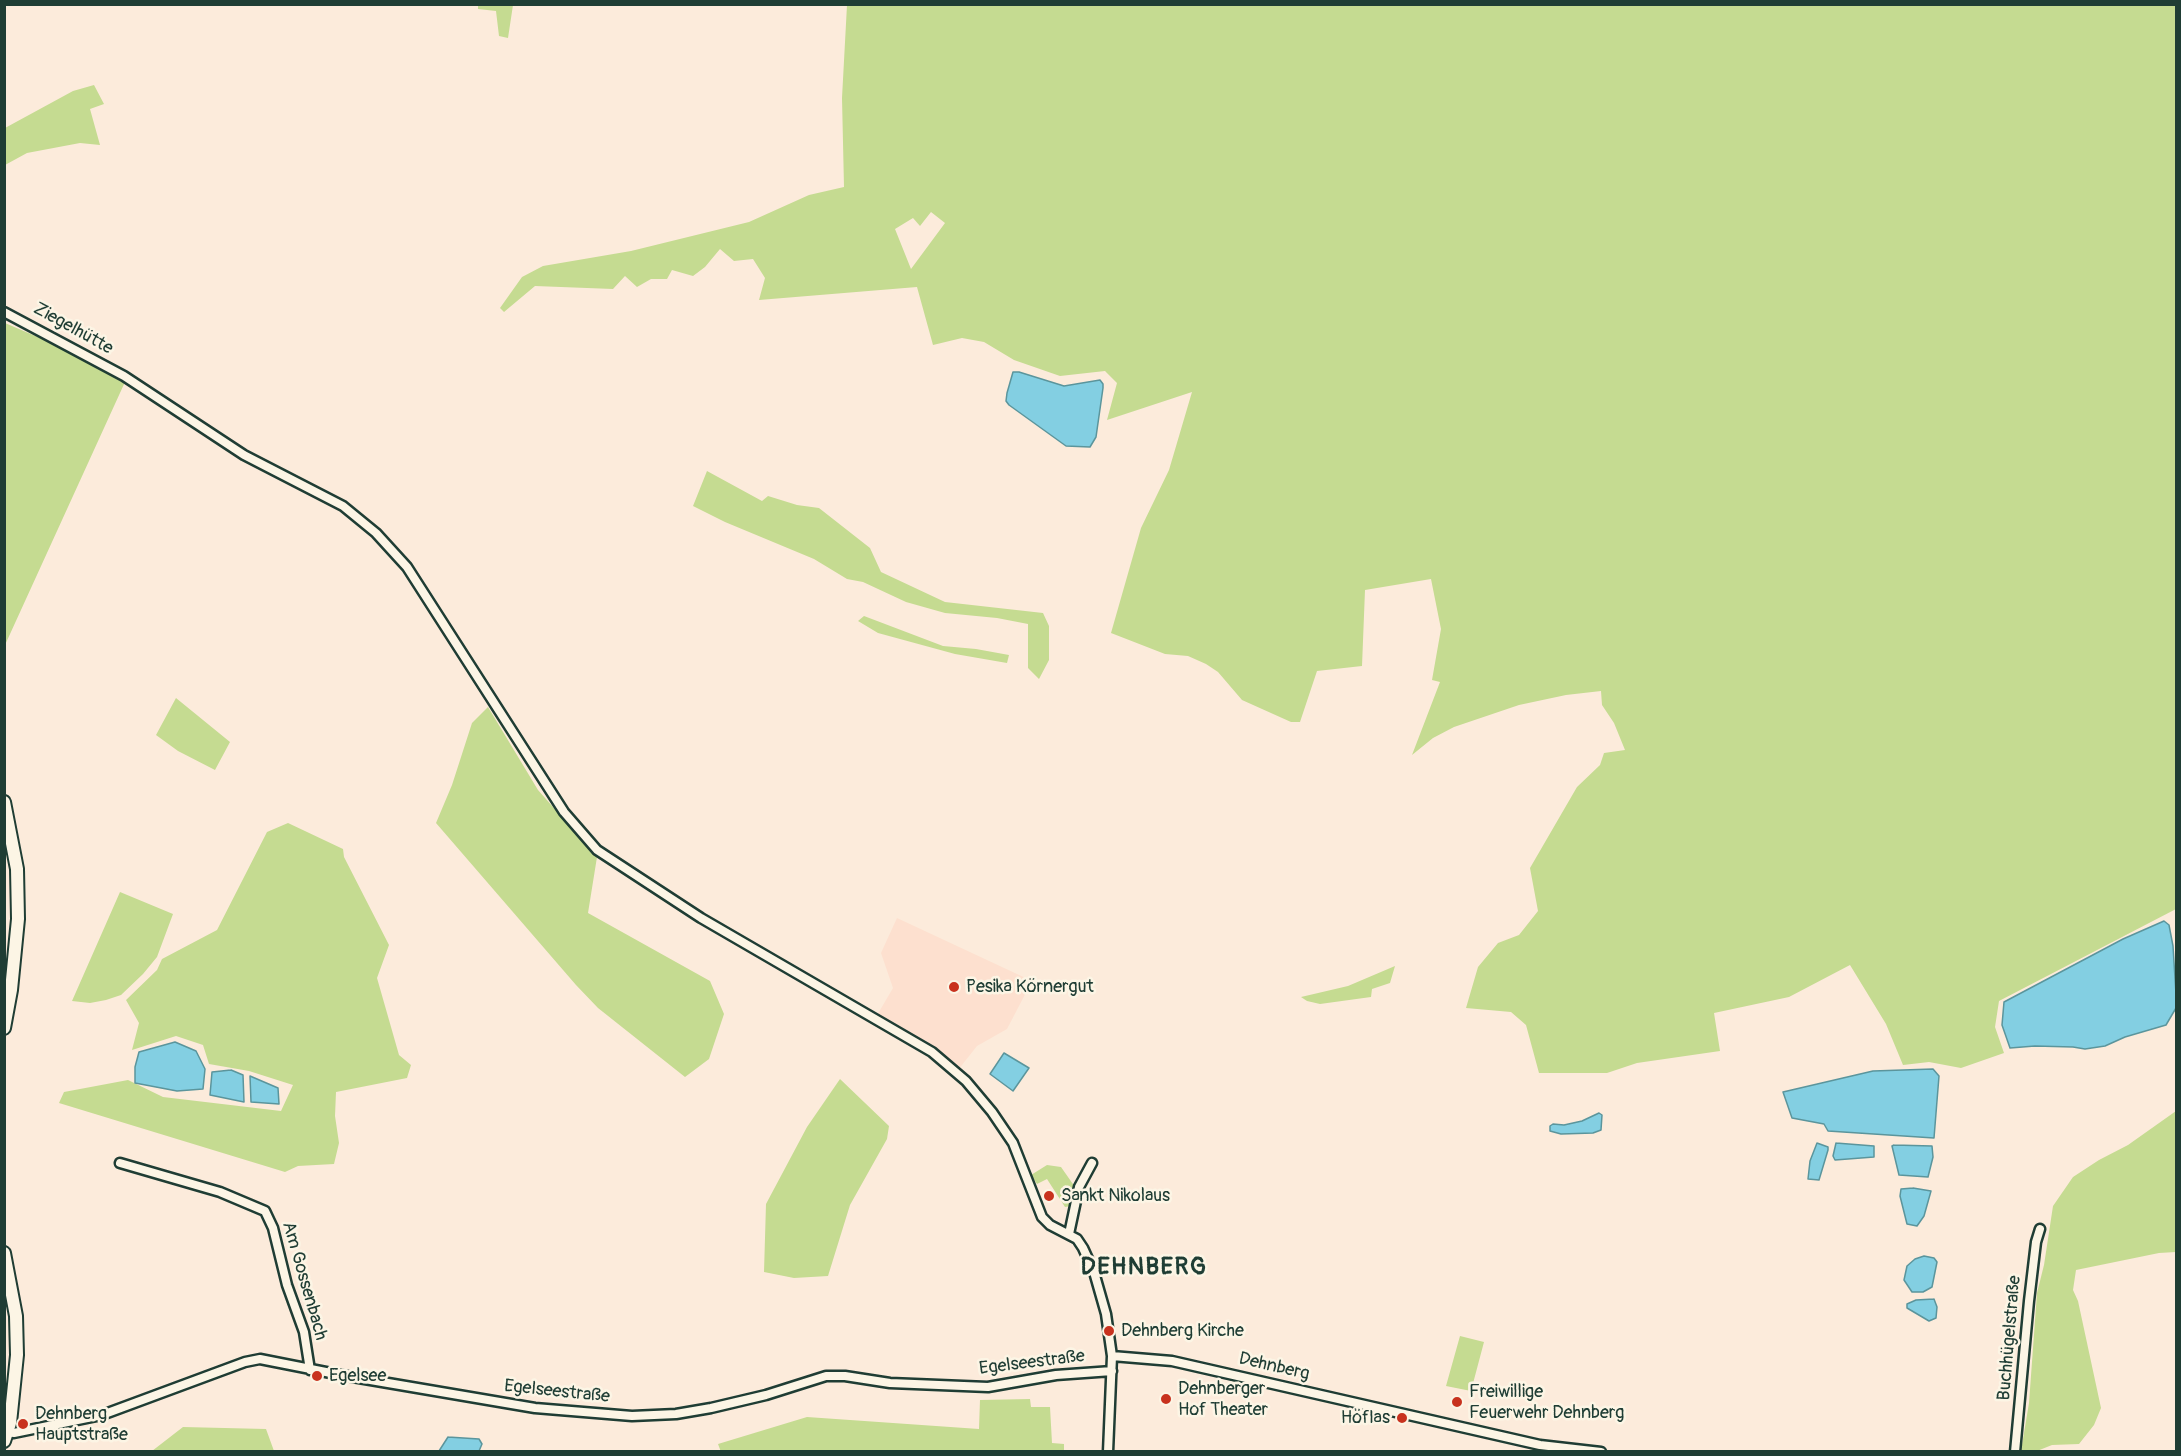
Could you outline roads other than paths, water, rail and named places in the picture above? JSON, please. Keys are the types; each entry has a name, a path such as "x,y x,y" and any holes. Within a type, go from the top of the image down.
{"street":[{"name":"Ziegelhütte","path":"4,312 124,376 244,455 343,506 376,533 407,567 564,812 597,850 701,918 932,1052 966,1081 992,1112 1013,1143 1042,1217 1050,1225 1069,1234"},
{"path":"4,802 17,869 18,919 11,990 4,1028"},
{"name":"Am Gossenbach","path":"120,1163 220,1192 265,1211 273,1228 287,1285 304,1332 310,1370"},
{"path":"1092,1163 1079,1187 1069,1234 1083,1248 1094,1272 1106,1314 1112,1356 1108,1452"},
{"name":"Buchhügelstraße","path":"2015,1452 2029,1301 2036,1242 2040,1229"},
{"path":"4,1253 13,1292 17,1335 15,1384 6,1436"},
{"name":"Dehnberg","path":"1112,1356 1172,1361 1540,1445 1601,1452"},
{"name":"Egelseestraße","path":"6,1436 102,1415 260,1359 310,1370 535,1408 632,1416 676,1414 711,1408 766,1395 826,1376 845,1376 890,1383 988,1387 1056,1375 1112,1371"}],"water":[{"path":"1013,372 1064,386 1100,380 1103,388 1096,437 1090,447 1066,446 1009,405 1006,401"},
{"path":"2164,921 2169,925 2173,946 2176,994 2176,1008 2166,1025 2125,1037 2105,1046 2085,1049 2035,1046 2010,1048 2002,1025 2004,1002 2123,939"},
{"path":"175,1042 196,1051 205,1069 203,1089 177,1091 135,1083 135,1067 139,1052"},
{"path":"1004,1053 1029,1068 1013,1091 990,1074"},
{"path":"1933,1069 1939,1076 1934,1138 1828,1131 1824,1124 1792,1118 1783,1092 1873,1071"},
{"path":"231,1070 243,1075 244,1102 210,1095 212,1072"},
{"path":"250,1076 278,1088 279,1104 251,1102"},
{"path":"1599,1113 1602,1115 1601,1130 1593,1133 1561,1134 1550,1131 1550,1126 1553,1124 1564,1125 1582,1121"},
{"path":"1817,1143 1828,1147 1828,1150 1819,1180 1808,1179 1810,1161"},
{"path":"1836,1143 1874,1146 1874,1157 1835,1160 1833,1156"},
{"path":"1892,1146 1932,1146 1933,1157 1928,1177 1899,1175"},
{"path":"1901,1189 1931,1191 1924,1216 1917,1226 1907,1224 1900,1196"},
{"path":"1924,1256 1934,1258 1937,1262 1932,1287 1923,1292 1912,1292 1904,1280 1907,1266 1915,1259"},
{"path":"1934,1299 1937,1307 1936,1318 1929,1321 1907,1308 1907,1304 1916,1300"},
{"path":"448,1437 479,1439 482,1444 479,1451 439,1451"}],"place":[{"name":"Pesika Körnergut","path":"954,987"},
{"name":"Sankt Nikolaus","path":"1049,1196"},
{"name":"Dehnberg Kirche","path":"1109,1331"},
{"name":"Egelsee","path":"317,1376"},
{"name":"Dehnberger Hof Theater","path":"1166,1399"},
{"name":"Freiwillige Feuerwehr Dehnberg","path":"1457,1402"},
{"name":"Höflas","path":"1402,1418"},
{"name":"Dehnberg Hauptstraße","path":"23,1424"}],"district":[{"name":"DEHNBERG","path":"1144,1268"}]}
